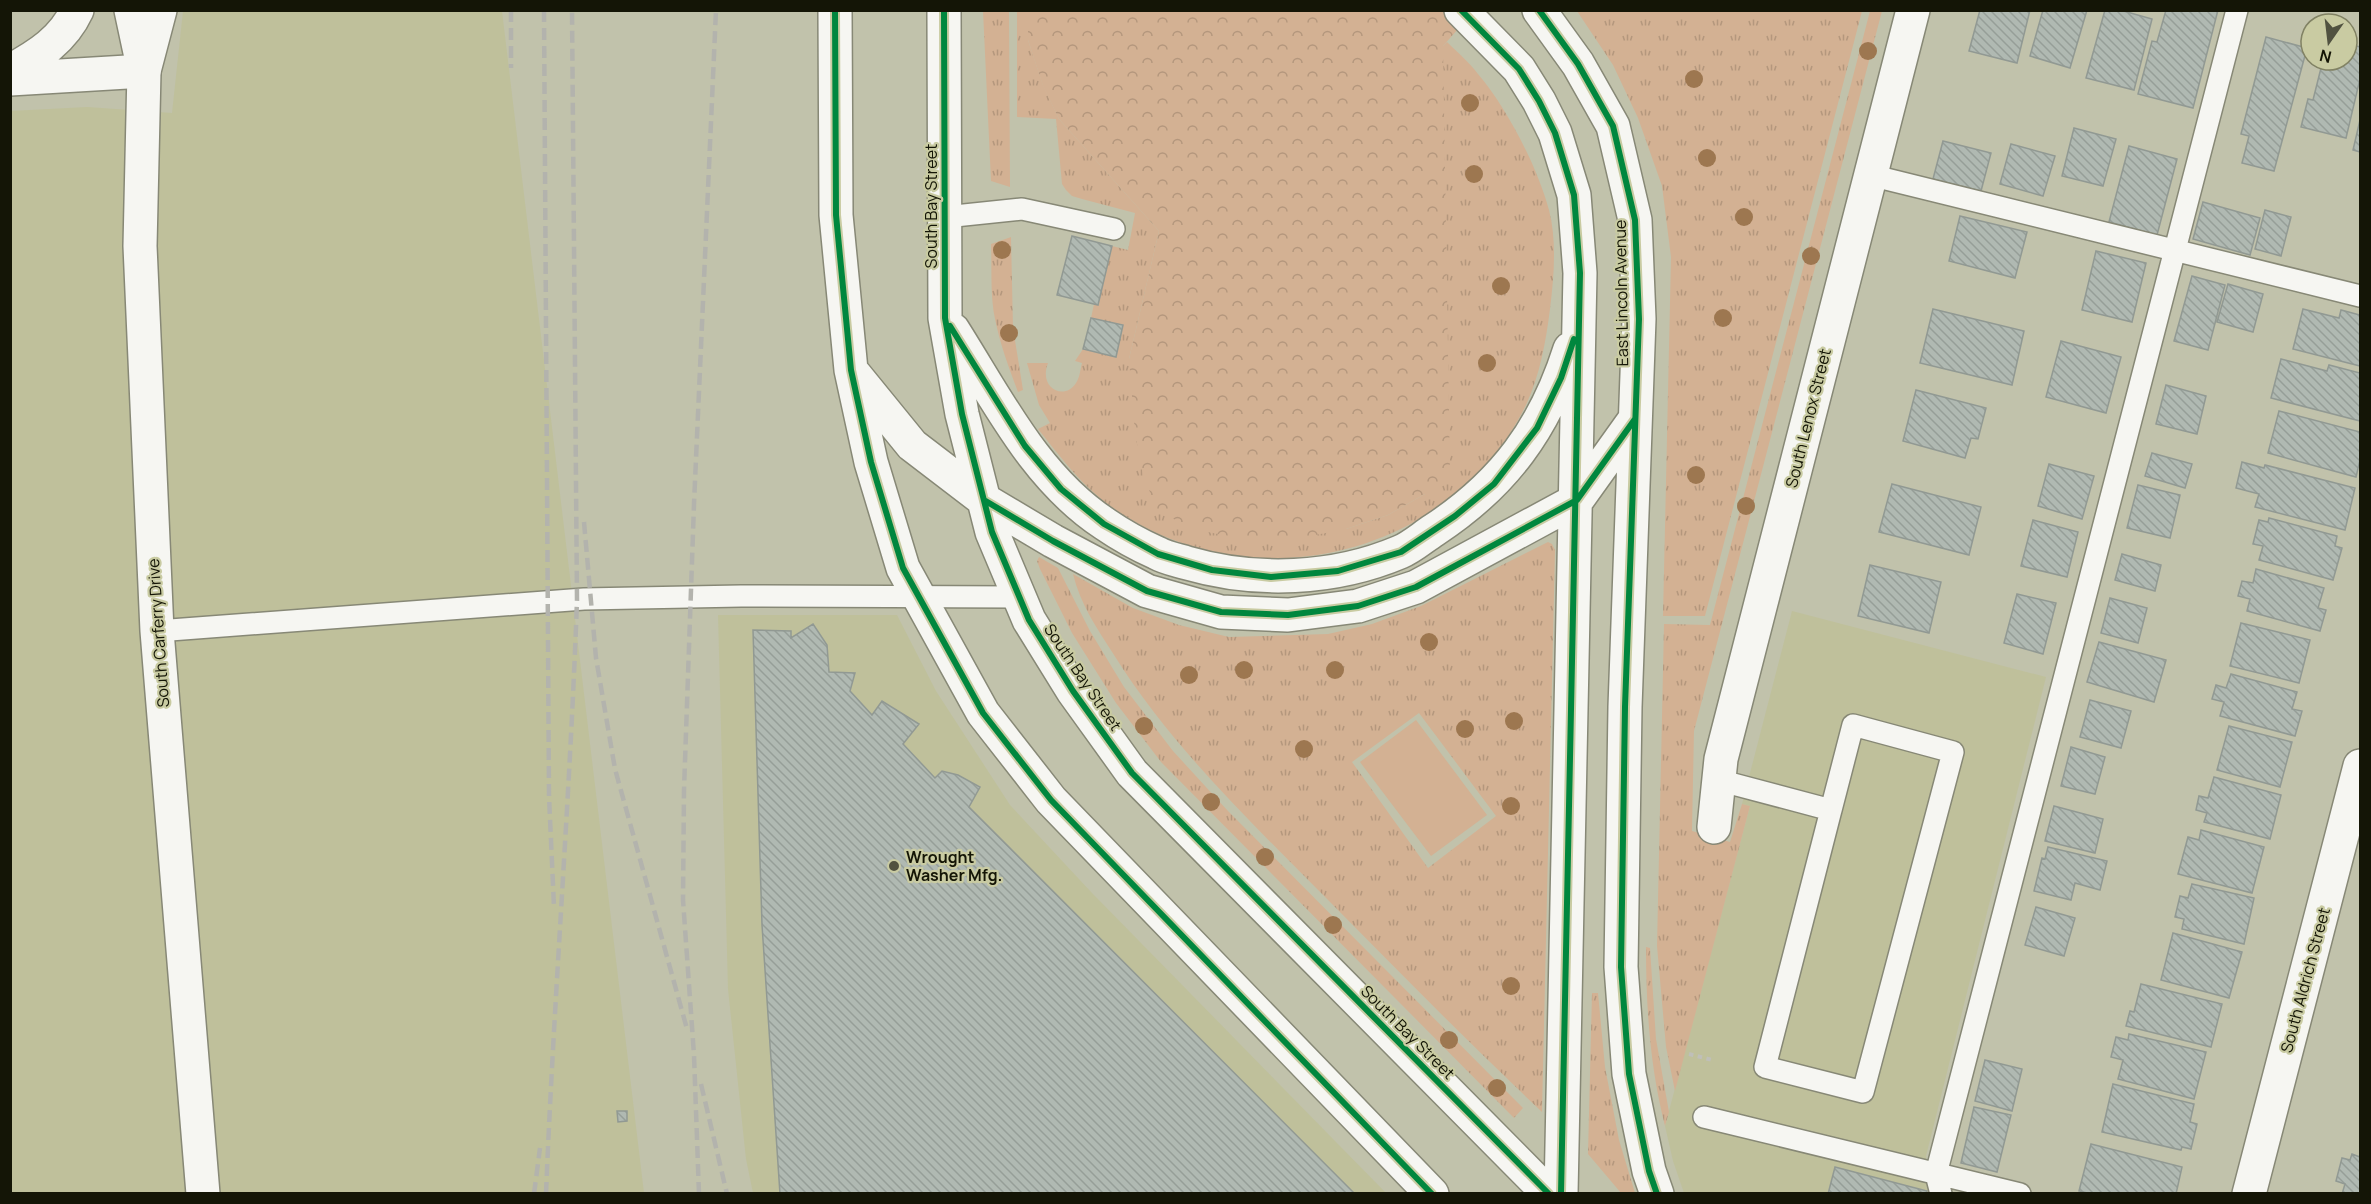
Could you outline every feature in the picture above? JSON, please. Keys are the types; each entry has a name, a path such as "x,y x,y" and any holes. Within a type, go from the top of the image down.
{"main road":[{"path":"10,70 43,53 70,26 77,10"},
{"name":"South Carferry Drive","path":"130,10 144,71"},
{"name":"South Carferry Drive","path":"160,10 144,71 140,246 157,631 203,1194"},
{"path":"835,10 836,215 851,370 871,462 903,568 917,596 983,713 1051,800 1431,1194"},
{"name":"South Bay Street","path":"944,10 945,318 962,414 984,500 993,532 1029,620 1073,691 1132,773 1549,1194"},
{"path":"1461,10 1519,69 1539,101 1555,133 1574,195 1580,273 1561,1194"},
{"name":"East Lincoln Avenue","path":"1539,10 1578,64 1613,126 1635,220 1639,319 1624,707 1621,967 1629,1074 1649,1171 1657,1194"},
{"name":"South Lenox Street","path":"1714,827 1718,780 1724,748 1913,10"},
{"path":"10,79 144,71"},
{"path":"945,318 1025,446 1061,489 1104,524 1158,554 1212,570 1270,577 1338,572 1401,552 1455,516 1494,484 1537,428 1561,378 1579,322"},
{"path":"851,370 912,445 984,500 1053,541 1147,591 1221,612 1288,615 1358,606 1416,587 1576,500 1635,419"},
{"name":"South Aldrich Street","path":"2249,1194 2361,766"}],"lane":[{"path":"1939,1184 2236,10"},
{"path":"1870,176 2361,296"},
{"path":"945,217 1022,209 1114,229"},
{"path":"157,631 584,599 722,596 1019,597"},
{"path":"1853,725 1953,752 1863,1092 1765,1067 1831,810 1853,725"},
{"path":"1718,780 1831,810"},
{"path":"1704,1117 1939,1184 2020,1194"}],"path":[{"path":"1689,1054 1712,1060"}],"shaded area":[{"path":"183,11 502,11 644,1193 11,1193 10,111 87,107 172,113"},
{"path":"1792,611 2046,677 1926,1156 1928,1193 1684,1193 1673,1161 1665,1126 1750,806 1742,804"},
{"name":"Wrought Washer Mfg.","path":"718,615 897,615 936,691 1010,805 1092,893 1386,1193 753,1193 746,1159 728,989"}],"green space":[{"path":"983,11 1009,11 1010,187 991,181"},
{"path":"1017,11 1028,11 1028,40 1043,85 1059,119 1159,231 1129,359 1346,529 1388,515 1425,494 1443,46 1447,42 1463,57 1500,103 1520,138 1544,193 1552,222 1554,247 1553,284 1548,321 1542,358 1535,382 1526,405 1507,438 1484,467 1457,493 1428,514 1395,532 1361,545 1324,554 1287,558 1237,556 1213,552 1165,537 1121,514 1084,483 1038,429 1050,423 1039,405 1027,363 1048,363 1046,372 1050,386 1054,390 1066,391 1076,383 1082,363 1075,361 1083,349 1116,357 1123,325 1091,318 1094,304 1098,305 1112,246 1128,250 1135,213 1072,196 1062,184 1056,119 1017,117"},
{"path":"1028,11 1474,11 1443,46 1450,474 1425,494 1388,515 1346,529 1295,539 1248,540 1198,530 1158,512 1143,475 1135,433 1129,359 1159,231 1059,119 1043,86 1028,40"},
{"path":"1577,11 1862,11 1705,616 1663,616 1671,257 1662,186 1638,118 1613,65"},
{"path":"1870,11 1882,11 1694,731 1692,831 1730,842 1742,804 1750,806 1675,1091 1666,1047 1657,946 1664,624 1710,625"},
{"path":"1011,237 1013,328 1023,390 1018,392 999,338 993,310 992,291 991,244"},
{"path":"1548,542 1555,550 1542,1112 1273,845 1188,754 1137,689 1108,646 1085,606 1073,574 1133,608 1179,625 1229,637 1328,634 1372,624 1421,606","holes":["1419,713 1496,816 1428,868 1352,762"]},
{"path":"1039,557 1058,568 1090,631 1124,687 1173,751 1228,811 1523,1108 1514,1118 1161,762 1116,703 1072,633 1040,569 1037,561"},
{"path":"1416,720 1487,815 1431,856 1360,762"},
{"path":"1646,947 1650,948 1656,1039 1669,1112 1665,1126 1650,1037"},
{"path":"1592,993 1598,993 1605,1067 1619,1140 1635,1193 1621,1193 1588,1154"}],"building":[{"path":"1980,10 2030,10 2017,63 1969,51"},
{"path":"2043,10 2087,10 2070,68 2030,56"},
{"path":"2105,10 2120,10 2152,19 2134,90 2086,78"},
{"path":"2166,10 2218,10 2193,108 2138,94 2152,41 2157,42"},
{"path":"2266,37 2299,46 2301,72 2274,171 2242,163 2249,136 2241,134"},
{"path":"2360,47 2360,79 2346,138 2301,127 2308,99 2313,100 2320,72 2359,72"},
{"path":"2360,120 2360,152 2353,150"},
{"path":"2074,128 2116,139 2103,186 2062,176"},
{"path":"1943,141 1991,153 1981,191 1933,179"},
{"path":"2011,144 2055,156 2043,196 2000,184"},
{"path":"2129,146 2177,159 2157,235 2109,222"},
{"path":"2203,202 2260,218 2250,255 2193,239"},
{"path":"2265,210 2291,217 2281,256 2255,249"},
{"path":"1960,216 2027,232 2015,278 1949,261"},
{"path":"1072,236 1112,246 1098,305 1057,295"},
{"path":"2096,251 2146,263 2132,322 2082,310"},
{"path":"2192,276 2225,285 2208,350 2174,341"},
{"path":"2228,284 2263,294 2253,332 2217,322"},
{"path":"1933,309 2024,331 2012,385 1920,363"},
{"path":"2303,309 2339,318 2341,310 2360,315 2360,366 2293,349"},
{"path":"1091,318 1123,325 1116,357 1083,349"},
{"path":"2061,341 2121,357 2106,413 2046,397"},
{"path":"2281,359 2327,371 2329,365 2360,373 2360,421 2271,398"},
{"path":"2166,385 2206,396 2197,434 2156,424"},
{"path":"1916,390 1986,408 1978,439 1971,438 1965,458 1903,441"},
{"path":"2279,411 2360,432 2360,460 2356,477 2268,453"},
{"path":"2152,453 2192,464 2185,488 2145,476"},
{"path":"2242,462 2264,468 2265,465 2355,488 2345,530 2255,507 2259,494 2236,488"},
{"path":"2049,464 2094,476 2082,519 2038,506"},
{"path":"1892,484 1981,507 1969,555 1879,532"},
{"path":"2138,485 2180,495 2170,538 2127,528"},
{"path":"2269,518 2337,536 2335,546 2342,548 2333,580 2259,560 2263,546 2253,544 2259,520 2268,522"},
{"path":"2033,520 2078,532 2067,577 2021,566"},
{"path":"2122,554 2161,565 2155,591 2115,580"},
{"path":"1870,565 1941,582 1929,633 1858,616"},
{"path":"2256,569 2324,588 2318,608 2326,610 2320,631 2247,611 2250,599 2238,596 2242,581 2253,583"},
{"path":"2017,594 2056,603 2043,654 2004,643"},
{"path":"2110,598 2147,608 2138,643 2101,633"},
{"path":"2241,623 2310,640 2299,683 2230,666"},
{"name":"Wrought Washer Mfg.","path":"813,624 827,645 829,672 855,673 850,691 872,715 882,701 919,724 903,744 935,778 942,771 958,775 980,787 969,807 1355,1194 780,1194 762,925 753,630 791,631 791,638"},
{"path":"2099,642 2166,660 2154,702 2087,682"},
{"path":"2231,674 2297,692 2292,709 2302,711 2295,736 2220,716 2224,702 2212,699 2216,685 2226,688"},
{"path":"2090,700 2131,711 2121,748 2080,737"},
{"path":"2229,726 2292,742 2280,787 2217,770"},
{"path":"2071,747 2105,757 2095,794 2061,786"},
{"path":"2214,777 2281,795 2270,839 2204,822 2207,813 2196,810 2199,796 2208,798"},
{"path":"2054,806 2103,819 2095,853 2045,841"},
{"path":"2201,830 2264,847 2252,893 2178,874 2188,837 2199,840"},
{"path":"2048,847 2107,861 2100,890 2075,883 2071,900 2034,891 2042,858 2045,859"},
{"path":"2192,884 2254,898 2244,944 2182,929 2184,919 2175,917 2180,896 2188,898"},
{"path":"2036,907 2075,918 2064,956 2025,945"},
{"path":"2173,933 2242,952 2229,998 2161,980"},
{"path":"2141,984 2222,1004 2211,1047 2126,1026 2130,1011 2134,1012"},
{"path":"2129,1034 2206,1052 2194,1099 2118,1079 2123,1060 2111,1057 2116,1037 2128,1040"},
{"path":"1985,1060 2022,1069 2012,1111 1975,1101"},
{"path":"2113,1084 2194,1104 2190,1122 2197,1124 2191,1149 2182,1147 2181,1150 2102,1132"},
{"path":"1974,1107 2011,1115 1997,1172 1961,1163"},
{"path":"617,1111 627,1111 627,1121 618,1122"},
{"path":"2091,1144 2182,1167 2176,1194 2091,1194 2079,1191"},
{"path":"2352,1154 2360,1157 2360,1194 2342,1194 2345,1184 2336,1181 2342,1158 2350,1160"},
{"path":"1835,1167 1927,1191 1926,1194 1828,1194"}],"railway":[{"path":"511,10 511,68"},
{"path":"544,10 549,796 554,907"},
{"path":"546,1194 577,600 572,10"},
{"path":"699,1194 694,1055 683,900 684,790 716,10"},
{"path":"584,522 596,658 615,769 687,1029"},
{"path":"701,1084 727,1194"},
{"path":"534,1194 540,1148"}],"cycle path":[{"path":"835,10 836,215 851,370 871,462 903,568 983,713 1051,800 1432,1194"},
{"path":"944,10 945,318 962,414 992,532 1029,620 1073,691 1132,773 1549,1194"},
{"path":"1461,10 1519,69 1539,101 1555,133 1574,195 1580,273 1561,1194"},
{"path":"1539,10 1578,64 1613,126 1635,220 1639,319 1625,707 1621,967 1629,1074 1649,1171 1657,1194"},
{"path":"950,326 1025,446 1061,489 1104,524 1158,554 1212,570 1271,577 1338,571 1401,552 1455,516 1494,484 1537,428 1561,378 1574,339"},
{"path":"984,500 1053,541 1147,591 1221,612 1288,615 1358,606 1416,587 1577,500 1635,419"}],"place":[{"name":"Wrought Washer Mfg.","path":"894,866"}]}
